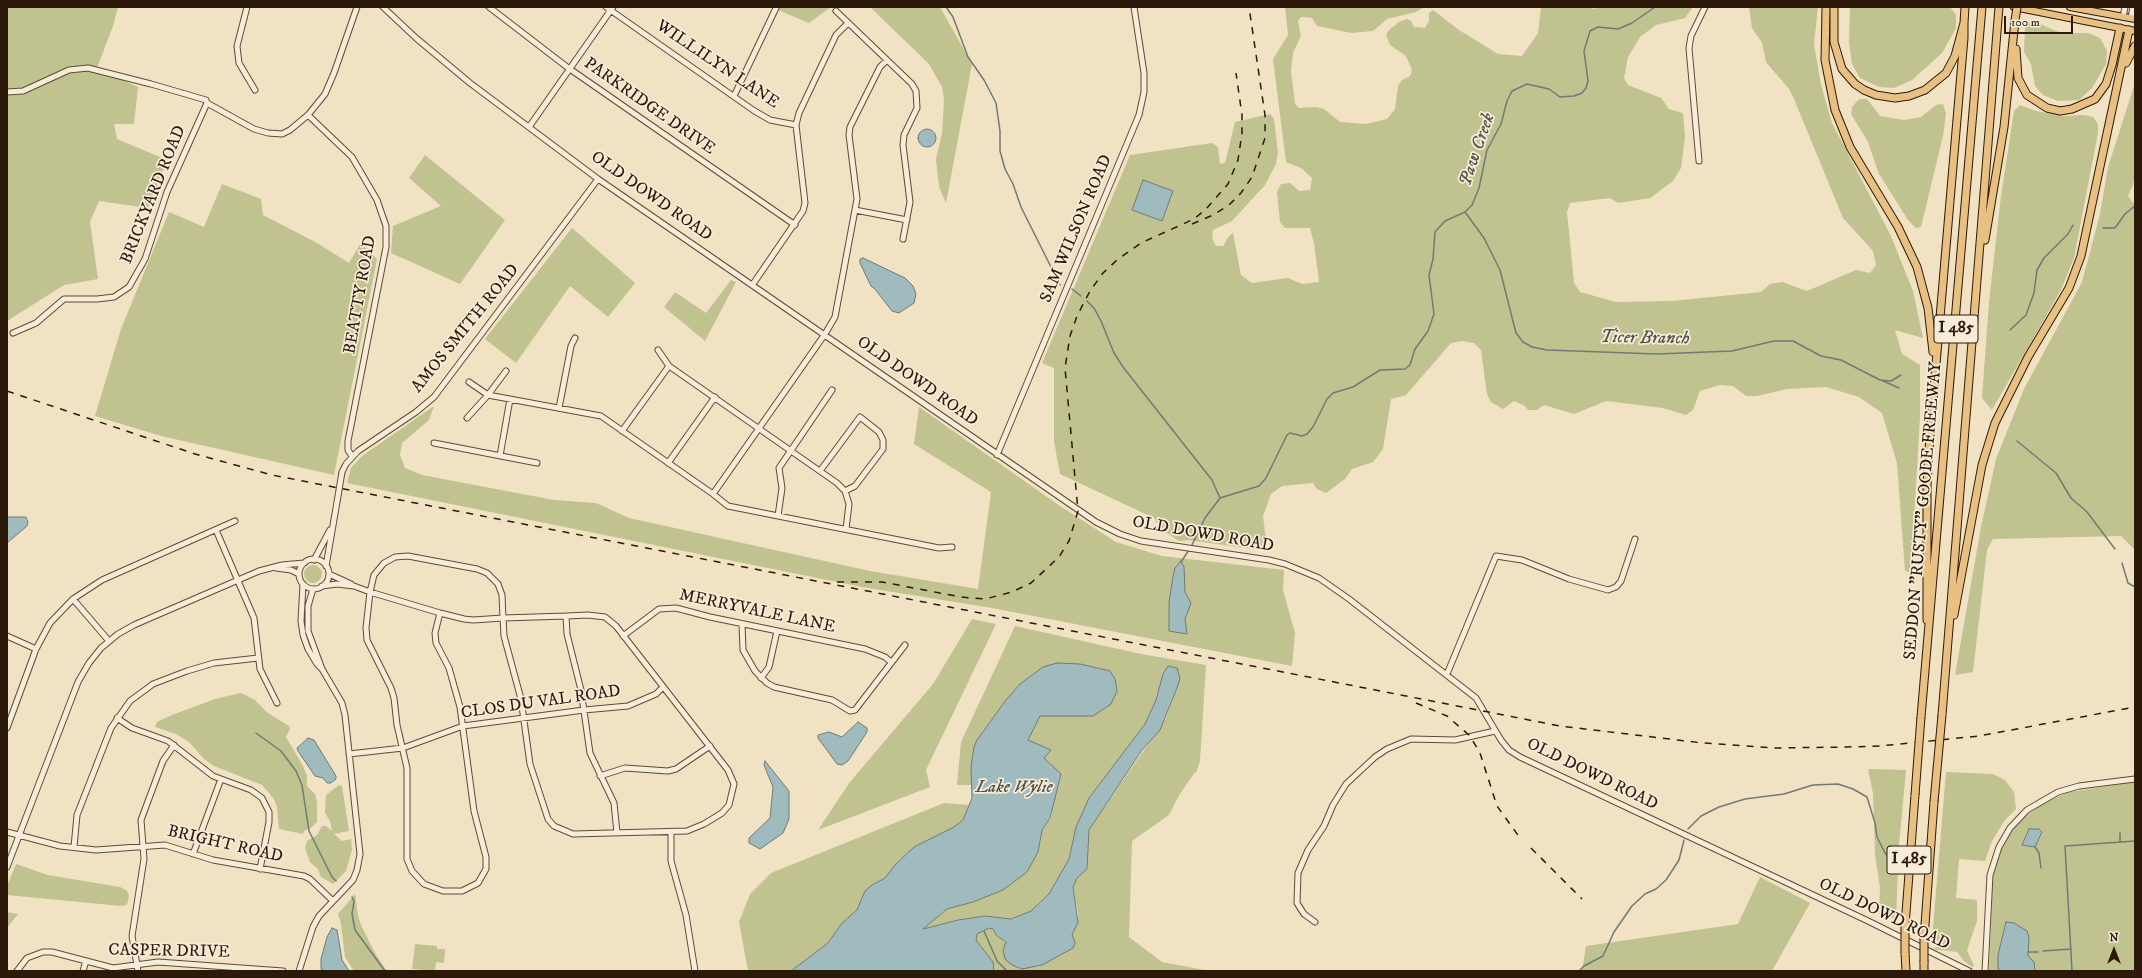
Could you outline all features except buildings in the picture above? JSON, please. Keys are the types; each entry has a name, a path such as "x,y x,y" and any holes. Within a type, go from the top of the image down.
{"highway":[{"path":"1826,7 1825,60 1830,93 1839,123 1860,166 1906,242 1917,267 1926,294 1932,335 1933,392"},
{"path":"1834,7 1834,42 1842,69 1855,84 1864,90 1888,98 1900,98 1917,94 1940,80 1949,69 1956,56 1964,23"},
{"name":"SEDDON \"RUSTY\" GOODE FREEWAY","path":"1906,971 1906,926 1927,640 1932,613 1982,7"},
{"name":"SEDDON \"RUSTY\" GOODE FREEWAY","path":"1924,971 1924,938 1934,802 1978,285 1999,7"},
{"path":"2016,7 2016,68 2022,88 2033,100 2041,105 2060,111 2087,104 2101,91 2110,74 2120,28"},
{"path":"1927,640 1927,485 1933,392 1963,53 1965,11"},
{"path":"1978,285 2003,134 2016,21"},
{"path":"1947,650 1977,487 1988,444 2006,398 2076,274 2086,238 2121,74 2132,31"},
{"path":"2121,74 2135,46"}],"main road":[{"path":"2016,7 2132,31 2133,19 2070,7"},
{"path":"2120,28 2123,17"}],"street":[{"path":"247,7 237,46 239,63 254,90"},
{"path":"7,92 23,92 64,72 82,68 151,84 206,100 207,103 254,129 268,133 286,133 308,115 319,103 328,87 357,7"},
{"name":"OLD DOWD ROAD","path":"383,7 416,38 470,83 598,178 753,284 1078,511 1107,528 1141,541 1276,561 1319,578 1349,599 1476,698 1495,731 1509,750 1526,761 1866,920 1970,971"},
{"name":"PARKRIDGE DRIVE","path":"489,7 570,69 795,225"},
{"name":"SAM WILSON ROAD","path":"997,455 1140,115 1144,99 1144,79 1134,7"},
{"path":"1699,161 1690,42 1705,7"},
{"path":"2123,17 2125,7"},
{"path":"2133,19 2134,7"},
{"path":"529,127 570,69 610,8"},
{"name":"WILLILYN LANE","path":"610,8 770,120 796,125"},
{"path":"734,96 776,8"},
{"path":"836,11 912,84 918,99 917,108 904,135 903,145 910,202 903,239"},
{"path":"753,284 795,225 803,211 805,202 796,125 799,113 836,35 848,23"},
{"path":"713,494 825,334 834,317 857,193 849,134 850,127 880,67 886,60"},
{"name":"BRICKYARD ROAD","path":"13,333 36,324 64,299 97,299 114,297 129,287 145,259 167,192 207,103"},
{"name":"BEATTY ROAD","path":"308,115 352,157 377,200 386,226 386,247 348,441 348,450 352,456"},
{"name":"AMOS SMITH ROAD","path":"326,566 331,527 342,472 352,456 434,397 598,178"},
{"path":"855,210 907,220"},
{"path":"559,408 571,346 576,338"},
{"path":"658,350 669,366 760,428 845,491 849,504 846,529"},
{"path":"622,431 669,366"},
{"path":"467,418 488,395 506,371"},
{"path":"469,382 488,395 601,416 728,506 939,548 952,547"},
{"path":"778,516 782,488 779,468 832,390"},
{"path":"668,463 715,397"},
{"path":"500,456 510,399"},
{"path":"820,471 860,417 879,432 883,440 883,448 855,486 845,491"},
{"path":"434,443 537,463"},
{"path":"7,728 36,648 50,623 73,599 102,580 235,521"},
{"name":"AMOS SMITH ROAD","path":"314,560 331,527"},
{"path":"216,530 254,618 260,670 277,703"},
{"path":"1447,674 1496,556 1522,560 1569,579 1608,590 1616,587 1621,581 1634,539"},
{"path":"7,867 78,682 89,663 109,641 134,625 238,580 273,567 304,563 314,560 326,566 329,574 354,586 370,592 440,613 468,619 503,618 566,616 601,616 609,620 710,746 733,779 734,784 732,800 722,812 697,828 687,831 573,834 554,826 548,819 530,764 521,699 504,636 503,618 500,587 492,576 477,569 408,556 395,557 380,566 374,575 370,592 366,628 367,640 391,688 397,725 407,768 406,850 412,871 424,884 434,889 462,891 478,883 486,869 486,857 474,811 463,726 449,668 436,643 435,633 440,613"},
{"path":"299,574 304,563"},
{"path":"273,567 291,570 299,574 303,584 301,621 303,635 308,649 317,664 322,669"},
{"path":"322,586 329,574"},
{"path":"303,584 313,589 337,584 354,586"},
{"path":"299,971 313,927 356,874 360,854 345,715 342,703 322,669 310,639 307,625 308,606 313,589"},
{"path":"73,599 109,641"},
{"name":"MERRYVALE LANE","path":"623,636 658,609 666,607 691,611 710,617 871,651 885,657 891,662"},
{"path":"566,616 567,634 581,690 590,753 614,803 617,833"},
{"path":"742,624 743,650 755,672 761,678 774,687 832,700 850,711 855,710 905,645"},
{"path":"761,678 769,667 777,631"},
{"path":"7,636 36,648"},
{"path":"74,847 77,815 105,740 117,718 137,695 163,679 214,663 258,658"},
{"name":"CLOS DU VAL ROAD","path":"349,754 403,748 463,726 584,710 628,706 656,694 663,686"},
{"path":"117,718 132,728 168,741 213,776 255,792 262,798 267,807 269,822 260,869"},
{"path":"1315,922 1304,914 1297,903 1298,873 1308,850 1324,826 1333,805 1346,784 1375,757 1387,749 1412,739 1421,738 1455,740 1495,731"},
{"path":"138,968 132,936 144,859 143,813 163,761 174,745"},
{"path":"600,776 625,768 668,771 676,769 710,746"},
{"path":"193,854 221,779"},
{"path":"1985,971 1990,875 1999,847 2010,828 2027,810 2058,792 2079,786 2135,779"},
{"name":"BRIGHT ROAD","path":"7,832 20,834 60,846 96,850 165,845 213,860 310,879 333,901"},
{"path":"670,832 671,861 686,915 695,971"},
{"name":"CASPER DRIVE","path":"17,971 27,958 43,952 113,968 138,968 158,962 283,971"},
{"path":"84,971 86,961"}],"green space":[{"path":"7,7 118,7 113,26 97,68 138,87 134,124 114,124 117,139 167,160 148,208 99,201 90,222 98,279 64,285 7,321"},
{"path":"771,7 831,7 809,23"},
{"path":"870,7 940,7 972,64 946,203 939,187 936,159 942,133 944,100 942,87 929,64"},
{"path":"1285,7 1424,7 1416,12 1387,19 1373,31 1351,33 1317,26 1312,18 1301,17 1298,21 1301,36 1293,53 1291,71 1295,104 1299,108 1316,107 1324,109 1340,122 1366,124 1387,119 1395,109 1398,86 1402,80 1410,76 1412,70 1406,56 1390,45 1386,35 1389,30 1399,22 1407,19 1411,21 1414,27 1425,28 1429,21 1429,13 1433,10 1459,30 1498,54 1522,56 1538,33 1541,7 1591,7 1593,9 1603,7 1693,7 1685,18 1656,25 1640,37 1628,57 1624,78 1628,85 1661,98 1669,109 1683,113 1685,137 1681,168 1673,181 1650,198 1618,203 1610,198 1570,203 1567,212 1574,283 1580,292 1616,302 1672,301 1761,292 1770,284 1782,282 1807,291 1856,270 1870,273 1876,265 1873,251 1843,218 1789,89 1766,62 1762,43 1752,28 1749,7 1818,7 1814,44 1821,85 1832,123 1891,236 1913,291 1923,338 1895,330 1902,354 1920,365 1920,417 1911,573 1905,571 1897,463 1882,413 1859,397 1826,387 1787,389 1757,396 1746,396 1733,386 1720,385 1700,391 1693,410 1686,415 1663,408 1606,401 1574,414 1544,405 1537,410 1528,410 1525,406 1514,401 1503,409 1491,402 1487,394 1481,350 1474,343 1462,341 1451,343 1406,395 1391,399 1383,449 1373,462 1352,469 1345,479 1326,493 1317,489 1313,483 1282,486 1271,494 1263,516 1266,540 1260,550 1188,540 1179,541 1161,529 1154,518 1060,474 1054,441 1054,368 1042,363 1130,155 1212,143 1218,147 1220,164 1225,163 1235,122 1270,114 1274,119 1278,153 1276,164 1265,185 1232,221 1213,230 1212,238 1216,246 1223,246 1229,236 1233,233 1241,275 1252,283 1288,278 1302,284 1319,282 1314,243 1310,228 1285,228 1280,222 1277,192 1281,184 1290,183 1299,191 1310,190 1312,178 1301,168 1286,162 1273,59 1288,35"},
{"path":"1850,7 1950,7 1956,15 1956,28 1942,53 1912,80 1894,88 1879,87 1860,78 1852,64 1849,43"},
{"path":"2029,22 2035,22 2061,33 2088,33 2100,38 2107,51 2106,64 2092,88 2079,100 2058,101 2043,95 2035,86 2031,64 2024,52 2025,28"},
{"path":"2135,83 2135,175 2133,185 2128,196 2135,205 2135,550 2121,536 1993,539 1987,550 1973,672 1955,675 1981,527 1996,459 2024,389 2082,282 2100,214 2108,167"},
{"path":"1859,99 1867,99 1880,116 1904,120 1921,117 1936,105 1943,104 1946,114 1943,136 1921,227 1916,228 1908,220 1879,174 1868,142 1851,114 1852,107"},
{"path":"2020,105 2036,111 2062,116 2084,115 2093,117 2098,124 2098,133 2074,258 2061,290 1992,410 1982,398 1989,302 2001,196 2014,111"},
{"path":"425,155 505,220 460,284 391,253 393,226 441,206 409,178"},
{"path":"222,184 261,199 263,215 317,243 349,263 361,243 377,259 334,475 161,436 95,416 121,329 169,212 204,227"},
{"path":"572,228 635,283 608,317 570,286 516,363 485,339"},
{"path":"731,280 736,282 705,341 664,307 675,292 706,313"},
{"path":"434,406 429,420 402,443 400,455 405,468 422,475 554,500 596,503 629,518 870,571 978,589 991,492 914,444 919,407 1060,506 1116,542 1162,556 1284,570 1283,590 1295,633 1292,666 992,608 862,587 347,483 351,468 362,456"},
{"path":"309,565 317,565 322,570 320,581 317,583 309,583 304,578 304,570"},
{"path":"972,619 996,624 926,770 930,787 818,830 850,782 933,684"},
{"path":"1015,626 1141,654 1206,665 1200,761 1196,773 1195,772 1178,797 1169,815 1132,841 1129,937 1162,962 1210,971 994,971 993,962 976,940 977,934 989,928 993,929 997,936 1037,967 1074,946 1072,934 1078,923 1078,914 1073,887 1077,878 1087,869 1089,830 1166,718 1177,688 1173,667 1168,666 1163,674 1156,700 1145,724 1089,798 1076,827 1069,859 1049,894 1031,911 1010,919 985,916 958,920 922,930 947,909 973,902 1038,852 1042,830 1051,818 1054,800 1051,764 1044,758 1050,750 1027,740 1040,716 1093,716 1110,671 1068,663 1043,667 1006,700 977,740 972,759 972,785 957,785 961,742"},
{"path":"241,693 255,700 268,713 289,726 290,729 286,737 303,766 307,776 307,786 315,794 317,802 317,822 311,828 304,831 303,834 279,829 277,807 274,799 262,785 214,766 204,759 189,742 176,734 155,727 157,722 172,715 215,699"},
{"path":"1868,769 1906,770 1899,845 1896,918 1883,918 1879,914 1880,888 1875,854 1873,793"},
{"path":"1946,772 1993,774 2005,780 2014,792 2016,809 2005,820 1992,841 1985,861 1959,859 1956,898 1977,900 1977,921 1967,950 1974,966 1972,967 1964,961 1957,952 1933,949 1939,946 1941,942 1932,939"},
{"path":"2135,782 2135,971 1989,971 1993,875 2001,849 2018,822 2042,804 2068,792"},
{"path":"339,785 342,786 349,831 334,834 342,841 351,839 352,850 346,871 333,884 321,877 318,869 310,862 305,848 307,841 317,835 322,826 326,826 332,831 330,821 325,813 326,795"},
{"path":"944,803 970,805 963,820 958,825 899,862 885,878 872,885 857,910 842,923 828,943 820,950 791,971 748,971 739,922 750,894 771,873"},
{"path":"16,864 48,875 120,887 126,890 129,895 128,902 126,905 121,906 7,895 7,886"},
{"path":"1760,877 1810,903 1772,971 1582,971 1586,946 1738,924"},
{"path":"355,894 358,916 361,925 376,955 387,971 354,971 345,957 341,924 338,914"},
{"path":"7,912 18,914 7,928"},
{"path":"415,944 437,946 437,949 445,949 444,963 436,962 435,971 412,969"}],"water":[{"path":"927,129 934,131 936,138 934,145 927,147 920,145 918,138 920,131"},
{"path":"1143,180 1173,191 1162,221 1132,210"},
{"path":"863,258 905,278 913,286 916,294 914,303 899,313 892,311 871,286 860,263 860,259"},
{"path":"7,517 26,517 28,522 27,526 7,543"},
{"path":"1181,561 1184,567 1185,592 1191,603 1185,619 1187,634 1169,631 1169,603 1173,576 1175,568"},
{"name":"Lake Wylie","path":"1057,663 1080,664 1110,671 1115,679 1117,691 1111,704 1093,716 1040,716 1028,740 1051,750 1044,758 1061,774 1050,818 1042,830 1038,852 1027,872 1003,890 973,902 947,909 923,929 958,920 985,916 1011,919 1031,911 1049,894 1069,859 1076,827 1089,798 1145,724 1156,700 1163,674 1168,666 1177,668 1180,678 1160,730 1142,750 1089,830 1087,869 1077,878 1073,887 1078,923 1072,934 1075,943 1073,948 1042,965 1022,969 1012,965 1005,959 1003,950 1006,942 997,936 993,929 989,928 977,934 976,940 993,962 994,971 791,971 828,943 842,923 857,910 865,891 872,885 885,878 895,865 914,847 954,827 963,820 972,798 971,767 974,747 977,740 1006,700 1020,684 1043,667"},
{"path":"858,722 867,728 867,732 848,761 842,765 837,764 818,738 818,735 829,732 842,737"},
{"path":"308,738 314,740 336,776 336,779 331,783 327,783 323,778 315,776 298,751 297,748"},
{"path":"765,761 789,791 789,819 783,833 760,849 749,843 749,838 770,818 773,787 764,765"},
{"path":"2029,829 2039,829 2042,832 2035,847 2022,845"},
{"path":"2006,922 2014,923 2027,931 2029,937 2028,956 2034,962 2035,971 2001,971 1998,969 1998,955"},
{"path":"332,928 337,930 342,960 349,971 325,971 321,969 321,959 327,937"}],"waterway":[{"path":"946,7 953,17 968,57 984,80 996,103 1000,131 1000,151 1005,169 1013,184 1021,207 1060,285"},
{"name":"Paw Creek","path":"1191,547 1205,518 1220,498 1259,486 1266,478 1287,435 1290,433 1302,436 1307,434 1313,427 1327,399 1333,393 1353,387 1380,370 1405,369 1410,365 1415,349 1428,331 1434,314 1429,275 1433,259 1435,232 1445,221 1465,212 1472,205 1479,188 1487,150 1501,124 1507,101 1512,91 1527,84 1549,89 1560,97 1574,96 1582,93 1586,88 1588,81 1584,51 1590,31 1598,27 1618,29 1632,23 1655,7"},
{"name":"Ticer Branch","path":"2103,228 2115,228 2125,214 2135,206"},
{"name":"Ticer Branch","path":"1465,212 1484,238 1500,270 1516,333 1523,342 1532,347 1547,350 1657,354 1732,351 1774,341 1793,341 1821,356 1841,360 1880,380 1891,381 1901,375"},
{"name":"Ticer Branch","path":"2010,330 2026,315 2034,293 2037,270 2044,258 2068,234 2073,225"},
{"path":"1072,289 1081,296"},
{"path":"1087,301 1094,308 1114,353 1123,367 1212,480 1220,498"},
{"name":"Ticer Branch","path":"1881,380 1899,388"},
{"path":"2017,441 2056,473 2071,498 2087,512 2115,549"},
{"name":"Paw Creek","path":"1181,562 1189,550"},
{"path":"2122,563 2128,583 2135,587"},
{"path":"256,733 281,751 296,771 302,785 309,831 332,877 336,881"},
{"path":"1688,829 1701,816 1719,807 1745,799 1784,794 1813,785 1838,784 1853,789 1867,797 1875,823 1877,837 1885,853 1897,865"},
{"path":"2120,833 2120,842"},
{"path":"1579,971 1584,966 1603,956 1614,932 1632,906 1645,894 1656,889 1666,880 1679,860 1684,840"},
{"path":"2072,971 2065,846 2135,841"},
{"path":"2035,847 2039,853 2041,868"},
{"path":"352,897 354,901 352,914 355,930 385,971"},
{"path":"984,931 997,961 1007,971"},
{"path":"2043,951 2071,949"},
{"path":"2028,952 2038,952"}],"railway":[{"path":"1192,224 1213,215 1229,205 1241,193 1252,177 1265,138 1265,115 1249,7"},
{"path":"837,582 882,582 961,597 985,599 1012,592 1031,583 1059,557 1069,541 1078,511 1065,368 1070,336 1077,316 1090,291 1103,273 1117,260 1141,243 1194,219 1206,209 1228,184 1238,160 1242,133 1242,115 1236,73"},
{"path":"7,391 195,454 272,475 1560,726 1703,743 1775,748 1880,746 1979,736 2135,707"},
{"path":"1416,703 1447,716 1470,736 1480,753 1497,806 1520,838"},
{"path":"1531,848 1582,899"}]}
